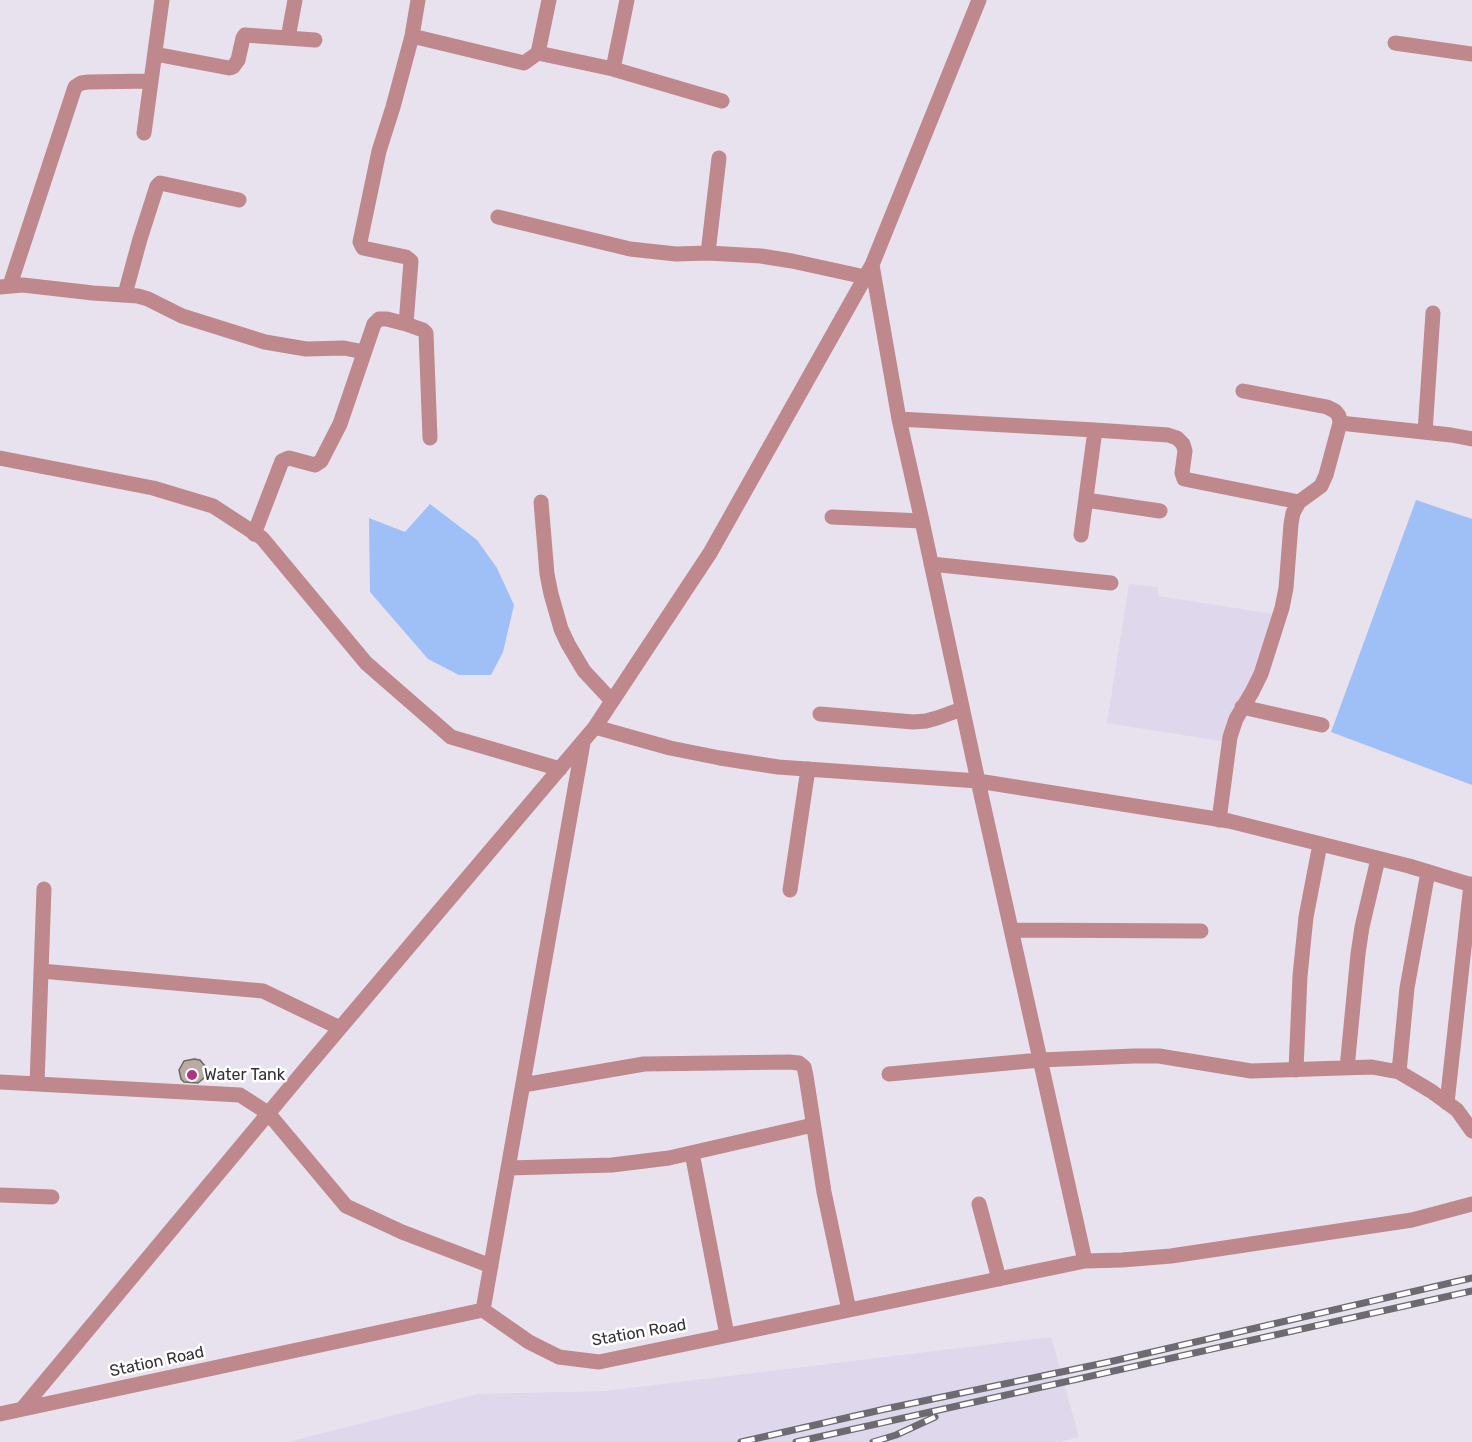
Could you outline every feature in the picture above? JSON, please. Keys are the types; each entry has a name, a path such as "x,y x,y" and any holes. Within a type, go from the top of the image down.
{"street":[{"path":"144,132 162,0"},
{"path":"288,38 295,0"},
{"path":"406,324 411,261 406,257 363,248 360,242 379,151 393,107 418,0"},
{"path":"411,36 525,63 538,53 549,0"},
{"path":"613,69 627,0"},
{"path":"22,1409 268,1113 595,727 710,553 868,271 979,0"},
{"path":"154,54 229,69 238,60 245,35 315,40"},
{"path":"1395,43 1472,54"},
{"path":"538,53 613,69 722,100"},
{"path":"151,81 81,82 75,87 5,286 23,285 143,297 182,316 265,342 306,349 344,348 364,352"},
{"path":"708,253 719,158"},
{"path":"125,294 140,239 160,183 239,200"},
{"path":"498,217 630,249 676,254 735,253 868,271"},
{"path":"868,271 898,419 1085,1261"},
{"path":"1425,432 1433,313"},
{"path":"254,534 282,461 289,458 315,465 321,461 340,424 374,324 379,319 406,324 423,330 427,335 430,438"},
{"path":"1219,820 1230,737 1236,719 1261,674 1282,608 1293,513 1299,502 1321,486 1340,423 1335,411 1327,407 1243,391"},
{"path":"898,419 1168,435 1177,438 1183,444 1185,451 1182,473 1184,479 1299,502"},
{"path":"1340,423 1472,439"},
{"path":"1081,535 1095,430"},
{"path":"0,458 153,488 213,506 262,538 366,663 452,737 560,769"},
{"path":"1086,500 1160,511"},
{"path":"541,502 547,574 561,629 584,671 612,701"},
{"path":"832,517 922,521"},
{"path":"931,564 1111,583"},
{"path":"1242,707 1322,725"},
{"path":"820,714 913,722 937,718 962,709"},
{"path":"595,727 670,748 778,767 978,782 1219,820 1472,884 1447,1103"},
{"path":"483,1310 584,740"},
{"path":"790,890 808,769"},
{"path":"1296,1070 1300,976 1306,917 1320,844"},
{"path":"1347,1068 1362,927 1378,859"},
{"path":"1399,1072 1407,988 1428,872"},
{"path":"37,1084 44,889"},
{"path":"1011,930 1201,931"},
{"path":"41,971 263,990 340,1028"},
{"path":"890,1074 1040,1060 1160,1056 1251,1071 1372,1067 1399,1072 1431,1091 1457,1110 1472,1131"},
{"path":"523,1085 644,1064 799,1063 804,1067 806,1076 824,1192 849,1310"},
{"path":"0,1082 240,1095 268,1113 346,1206 402,1232 491,1266"},
{"path":"509,1168 612,1165 669,1158 813,1125"},
{"path":"692,1153 727,1335"},
{"path":"0,1195 52,1197"},
{"path":"979,1204 999,1279"},
{"name":"Station Road","path":"0,1414 483,1310 529,1342 559,1357 599,1362 1085,1261 1122,1260 1194,1252 1412,1220 1472,1204"}],"shaded area":[{"path":"1129,584 1158,587 1158,596 1280,615 1227,742 1107,723"},
{"path":"1051,1337 1079,1437 1060,1442 288,1442 478,1394 605,1391"}],"water":[{"path":"1416,500 1472,519 1472,785 1331,732"},
{"path":"430,504 477,540 497,568 514,605 503,652 491,675 459,675 428,659 370,592 369,518 405,532"}],"building":[{"name":"Water Tank","path":"200,1060 205,1066 204,1078 198,1083 184,1082 179,1070 184,1061"}],"railway":[{"path":"741,1442 1109,1362 1472,1278"},
{"path":"796,1442 1472,1291"},
{"path":"873,1442 896,1435 935,1417"}],"place":[{"name":"Water Tank","path":"192,1075"}]}
